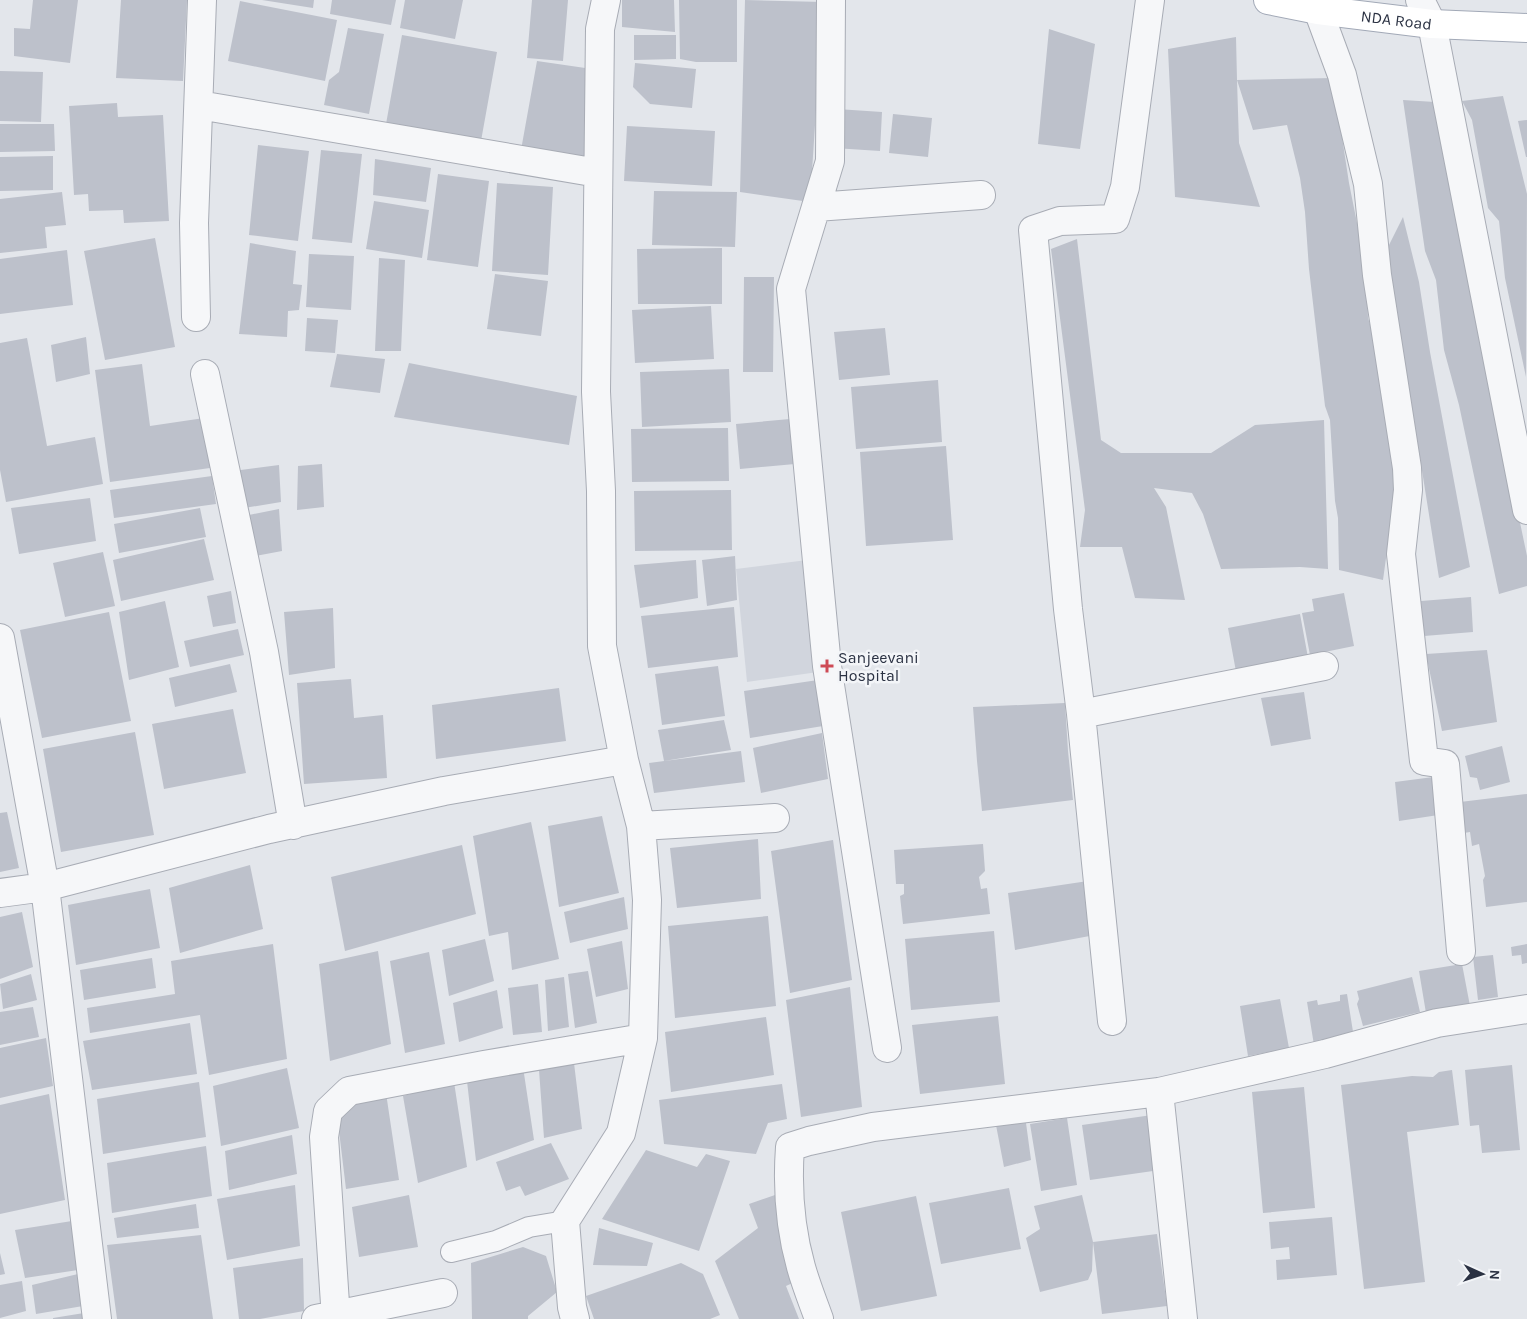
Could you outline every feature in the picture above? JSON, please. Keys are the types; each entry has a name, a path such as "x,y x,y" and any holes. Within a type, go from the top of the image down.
{"main road":[{"name":"NDA Road","path":"1268,0 1318,10 1432,24 1527,28"}],"street":[{"path":"196,317 194,223 202,0"},
{"path":"570,1315 565,1221 621,1133 643,1038 647,900 641,826 624,760 602,646 601,491 596,392 600,29 606,0"},
{"path":"831,0 830,161 791,289 828,666 887,1048"},
{"path":"1112,1021 1081,714 1068,609 1033,230 1060,221 1115,219 1125,187 1150,0"},
{"path":"1420,0 1432,24 1527,510"},
{"path":"1318,10 1342,75 1368,184 1377,275 1407,468 1408,490 1401,554 1424,762 1445,764 1461,950"},
{"path":"199,105 598,173"},
{"path":"816,207 981,195"},
{"path":"205,374 264,652 292,825"},
{"path":"0,638 45,887 97,1319"},
{"path":"1081,714 1324,666"},
{"path":"0,893 45,887 292,825 444,791 624,760"},
{"path":"641,826 775,818"},
{"path":"819,1319 801,1268 791,1221 788,1176 790,1147 873,1127 1159,1092 1325,1054 1437,1023 1527,1010"},
{"path":"443,1292 329,1318 324,1137 328,1111 348,1092 484,1065 643,1038"},
{"path":"1159,1092 1183,1319"}],"lane":[{"path":"451,1252 496,1241 529,1227 565,1221"}],"shaded area":[{"path":"807,560 818,672 747,682 736,569"}],"building":[{"path":"33,0 78,0 70,63 14,56 14,28 30,29"},
{"path":"121,0 187,0 183,81 116,78"},
{"path":"262,0 314,0 313,8"},
{"path":"332,0 396,0 391,25 330,14"},
{"path":"405,0 463,0 455,39 400,28"},
{"path":"532,0 568,0 563,61 527,58"},
{"path":"622,0 674,0 675,32 622,27"},
{"path":"679,0 737,0 737,62 696,62 680,59"},
{"path":"745,0 823,2 810,202 740,192"},
{"path":"240,1 337,20 325,81 228,61"},
{"path":"348,28 384,34 369,114 324,105 329,80 339,72"},
{"path":"1049,29 1095,44 1080,149 1038,144"},
{"path":"402,35 497,52 481,141 386,124"},
{"path":"634,35 676,35 676,59 634,60"},
{"path":"1236,37 1239,143 1260,207 1175,197 1168,49"},
{"path":"537,61 599,70 589,161 521,150"},
{"path":"635,63 696,69 692,108 650,104 633,87"},
{"path":"0,71 43,72 41,122 0,121"},
{"path":"1333,78 1349,183 1366,268 1368,318 1378,349 1394,436 1395,493 1383,580 1339,570 1338,518 1335,501 1330,420 1325,406 1300,178 1287,125 1253,130 1237,80"},
{"path":"1503,96 1527,194 1526,377 1505,278 1499,221 1488,208 1472,120 1462,101"},
{"path":"1403,100 1435,102 1454,206 1527,556 1527,586 1499,594 1459,405 1444,350 1436,280 1425,251"},
{"path":"117,103 118,117 163,115 169,221 124,223 123,210 89,211 88,194 74,195 69,106"},
{"path":"837,109 882,112 880,151 834,148"},
{"path":"893,114 932,118 928,157 889,153"},
{"path":"1527,120 1527,157 1526,157 1518,121"},
{"path":"0,124 54,124 55,151 0,152"},
{"path":"627,126 715,131 712,186 624,181"},
{"path":"258,145 309,151 298,241 249,235"},
{"path":"321,150 362,154 352,243 312,239"},
{"path":"53,156 53,190 0,191 0,157"},
{"path":"375,159 431,168 426,202 373,195"},
{"path":"438,174 489,181 478,267 427,260"},
{"path":"497,183 553,187 548,275 492,271"},
{"path":"654,191 737,192 735,247 652,245"},
{"path":"62,192 66,225 45,227 47,248 0,253 0,199"},
{"path":"374,201 429,210 422,258 366,249"},
{"path":"1403,217 1419,282 1430,352 1470,567 1439,578 1387,249"},
{"path":"155,238 175,347 105,360 84,251"},
{"path":"1077,239 1101,440 1121,453 1211,453 1255,425 1324,420 1328,569 1300,567 1221,569 1203,514 1192,493 1154,488 1166,507 1185,600 1135,598 1122,547 1080,547 1085,510 1051,249"},
{"path":"250,243 296,251 293,284 302,285 299,310 288,311 287,337 239,334"},
{"path":"722,248 722,304 638,304 637,249"},
{"path":"67,250 73,305 0,314 0,259"},
{"path":"309,254 354,256 351,310 306,307"},
{"path":"379,258 405,260 401,351 375,351"},
{"path":"495,274 548,281 541,336 487,329"},
{"path":"744,277 774,277 773,372 743,372"},
{"path":"711,306 714,359 635,363 632,310"},
{"path":"307,318 338,320 335,353 305,351"},
{"path":"885,328 890,375 839,380 834,332"},
{"path":"86,337 90,374 56,382 51,345"},
{"path":"27,338 47,446 95,437 103,484 6,502 0,470 0,343"},
{"path":"337,354 385,359 380,393 330,387"},
{"path":"409,363 577,396 569,445 394,417"},
{"path":"142,364 150,426 204,418 210,468 110,482 95,370"},
{"path":"729,369 731,422 642,427 640,372"},
{"path":"938,380 942,442 856,449 851,387"},
{"path":"790,419 795,464 740,469 736,424"},
{"path":"728,428 729,481 632,482 631,429"},
{"path":"946,446 953,540 866,546 860,452"},
{"path":"322,464 324,507 297,510 298,466"},
{"path":"279,465 281,502 238,509 233,471"},
{"path":"212,476 216,504 114,518 110,490"},
{"path":"731,490 732,550 635,551 634,491"},
{"path":"90,498 96,541 19,554 11,508"},
{"path":"200,508 206,537 119,553 114,524"},
{"path":"279,509 282,551 250,557 244,516"},
{"path":"204,539 214,580 121,601 113,560"},
{"path":"103,552 115,606 65,617 53,563"},
{"path":"735,556 737,600 707,606 702,560"},
{"path":"696,560 698,598 640,608 634,565"},
{"path":"231,591 236,623 213,627 207,596"},
{"path":"1344,593 1354,646 1310,655 1302,613 1314,611 1312,599"},
{"path":"1471,597 1473,632 1424,636 1421,601"},
{"path":"165,601 179,667 129,680 119,612"},
{"path":"734,607 738,657 648,668 641,616"},
{"path":"333,608 335,668 289,675 284,612"},
{"path":"109,612 131,721 42,738 20,630"},
{"path":"1300,614 1309,663 1237,677 1228,628"},
{"path":"238,629 244,655 190,667 184,641"},
{"path":"1487,650 1497,722 1442,731 1426,654"},
{"path":"230,664 237,692 175,707 169,678"},
{"path":"718,666 725,716 662,725 655,674"},
{"path":"351,679 354,718 383,715 387,778 304,784 297,683"},
{"path":"818,680 823,726 750,738 744,691"},
{"path":"559,688 566,741 436,759 432,705"},
{"path":"1304,692 1311,739 1271,746 1261,698"},
{"path":"1065,703 1073,800 982,811 973,707"},
{"path":"233,709 246,773 164,789 152,724"},
{"path":"724,720 731,750 664,761 658,730"},
{"path":"135,732 154,835 61,852 43,749"},
{"path":"822,733 828,779 761,793 753,748"},
{"path":"1502,746 1510,782 1480,790 1477,778 1470,777 1465,756"},
{"path":"741,751 745,782 654,793 649,763"},
{"path":"1441,776 1445,814 1399,821 1395,782"},
{"path":"1527,794 1527,902 1486,907 1483,880 1485,876 1479,844 1472,846 1470,832 1464,833 1460,802"},
{"path":"7,812 19,868 0,872 0,813"},
{"path":"602,816 619,893 559,907 548,826"},
{"path":"531,822 559,959 512,970 508,932 489,936 473,836"},
{"path":"758,839 761,899 677,908 670,848"},
{"path":"833,840 852,980 790,993 771,851"},
{"path":"983,844 985,871 979,877 981,889 987,888 990,914 903,924 900,896 904,894 904,884 896,884 894,850"},
{"path":"462,845 476,914 345,951 331,877"},
{"path":"250,865 263,929 180,953 169,888"},
{"path":"1088,881 1095,935 1015,950 1008,893"},
{"path":"150,889 160,948 76,965 68,905"},
{"path":"624,897 628,929 570,943 564,912"},
{"path":"22,912 33,967 0,979 0,917"},
{"path":"768,916 776,1006 675,1018 668,926"},
{"path":"994,931 1000,1002 911,1010 905,939"},
{"path":"485,939 494,981 449,996 442,950"},
{"path":"622,941 628,989 596,997 587,949"},
{"path":"273,944 287,1059 209,1075 200,1015 90,1033 87,1008 175,994 171,961"},
{"path":"1527,944 1527,963 1522,964 1521,955 1512,956 1511,947"},
{"path":"378,951 391,1044 330,1061 319,964"},
{"path":"429,952 445,1044 405,1053 390,961"},
{"path":"1493,955 1498,997 1478,1000 1473,957"},
{"path":"152,958 156,988 84,1000 80,970"},
{"path":"1462,964 1470,1006 1426,1013 1419,971"},
{"path":"588,971 597,1023 575,1028 568,974"},
{"path":"31,974 37,1000 3,1009 0,984"},
{"path":"564,977 569,1027 548,1031 545,980"},
{"path":"1412,977 1420,1012 1363,1026 1357,1004 1359,999 1357,991"},
{"path":"538,984 542,1032 513,1035 508,988"},
{"path":"850,987 862,1107 801,1117 786,1000"},
{"path":"497,990 503,1028 459,1042 453,1003"},
{"path":"1347,994 1354,1038 1314,1045 1307,1002 1317,1000 1318,1005 1340,1001 1340,995"},
{"path":"1280,999 1289,1048 1248,1056 1240,1006"},
{"path":"33,1007 39,1037 0,1045 0,1012"},
{"path":"998,1016 1005,1084 920,1094 912,1025"},
{"path":"766,1017 774,1075 671,1092 665,1032"},
{"path":"190,1023 197,1074 92,1090 83,1041"},
{"path":"46,1038 53,1086 0,1098 0,1048"},
{"path":"574,1063 582,1129 544,1138 539,1070"},
{"path":"1512,1065 1520,1150 1482,1153 1479,1125 1470,1126 1465,1070"},
{"path":"523,1067 534,1140 476,1161 467,1081"},
{"path":"287,1068 299,1128 221,1146 213,1086"},
{"path":"1452,1070 1459,1125 1407,1132 1425,1282 1364,1289 1341,1085 1412,1076 1433,1077 1439,1072"},
{"path":"199,1082 206,1137 103,1154 97,1099"},
{"path":"454,1082 467,1167 418,1183 403,1096"},
{"path":"782,1084 787,1119 768,1123 756,1154 664,1144 659,1100"},
{"path":"1304,1087 1315,1208 1263,1213 1252,1092"},
{"path":"386,1093 399,1180 346,1189 336,1106"},
{"path":"49,1094 65,1200 0,1214 0,1105"},
{"path":"1152,1115 1160,1170 1090,1180 1082,1125"},
{"path":"1067,1118 1077,1185 1041,1191 1030,1124"},
{"path":"1026,1123 1031,1160 1004,1167 996,1125"},
{"path":"292,1135 297,1174 229,1190 225,1151"},
{"path":"551,1143 569,1179 525,1196 520,1186 506,1191 496,1162"},
{"path":"206,1146 212,1196 112,1213 107,1163"},
{"path":"646,1150 697,1167 706,1154 730,1161 699,1251 602,1219"},
{"path":"295,1185 300,1246 227,1260 217,1199"},
{"path":"1009,1188 1021,1249 941,1264 929,1203"},
{"path":"409,1195 418,1247 359,1257 352,1207"},
{"path":"775,1195 797,1281 786,1286 799,1319 739,1319 715,1261 758,1228 749,1204"},
{"path":"1082,1195 1093,1242 1092,1271 1088,1280 1040,1292 1026,1238 1040,1229 1034,1206"},
{"path":"916,1196 937,1296 861,1311 841,1212"},
{"path":"196,1204 199,1228 117,1238 114,1218"},
{"path":"1332,1217 1337,1275 1277,1280 1276,1260 1290,1259 1289,1247 1271,1249 1269,1222"},
{"path":"72,1221 78,1270 25,1278 15,1230"},
{"path":"599,1228 653,1243 647,1266 593,1265"},
{"path":"1157,1234 1167,1306 1102,1314 1093,1242"},
{"path":"201,1235 213,1319 117,1319 107,1245"},
{"path":"523,1247 546,1256 557,1292 528,1316 528,1319 472,1319 471,1263"},
{"path":"0,1253 5,1274 0,1275"},
{"path":"303,1258 304,1311 260,1319 239,1319 233,1268"},
{"path":"681,1263 703,1274 720,1315 710,1319 594,1319 586,1296"},
{"path":"78,1274 83,1306 36,1314 32,1285"},
{"path":"22,1281 26,1311 0,1318 0,1285"},
{"path":"84,1313 84,1319 53,1319 53,1318"}],"place":[{"name":"Sanjeevani Hospital","path":"827,666"}]}
